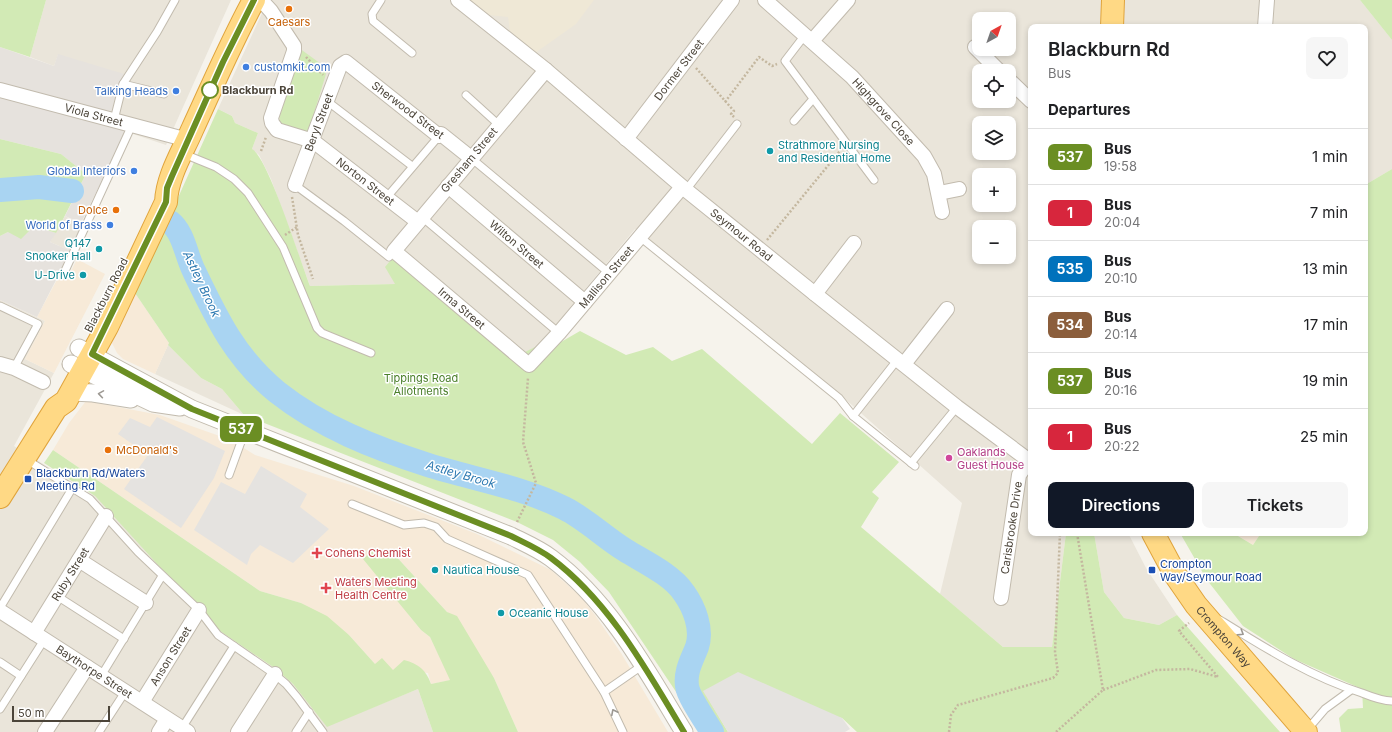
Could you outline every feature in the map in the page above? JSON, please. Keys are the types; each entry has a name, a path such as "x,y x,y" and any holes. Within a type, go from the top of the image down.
{"highway":[{"path":"1112,24 1113,0"},
{"name":"Blackburn Road","path":"56,408 55,395 82,359 166,202 167,188 251,2"},
{"name":"Blackburn Road","path":"0,497 56,408 66,401 71,392 82,359"},
{"name":"Crompton Way","path":"1155,536 1176,576 1199,609 1306,732"}],"street":[{"name":"Seymour Road","path":"458,0 546,70 684,188 815,294 957,407 1028,460"},
{"name":"Dormer Street","path":"626,139 732,0"},
{"path":"809,38 848,0"},
{"path":"1265,24 1267,0"},
{"name":"Highgrove Close","path":"768,1 852,77 924,156 934,174 942,212"},
{"path":"251,2 271,11 294,46 294,51 271,118 272,123 277,130 313,141"},
{"path":"984,56 992,64"},
{"name":"Beryl Street","path":"295,185 313,141 340,66 346,62"},
{"name":"Sherwood Street","path":"346,62 439,136 441,134 471,158"},
{"name":"Gresham Street","path":"394,251 546,70"},
{"path":"1016,87 1028,98"},
{"name":"Viola Street","path":"0,90 132,125 185,146"},
{"name":"Norton Street","path":"313,141 420,220"},
{"name":"Wilton Street","path":"448,186 585,302"},
{"name":"Mallison Street","path":"529,365 559,333 640,237 684,188"},
{"path":"938,193 959,189"},
{"path":"815,294 854,243"},
{"name":"Irma Street","path":"394,251 529,365"},
{"path":"901,361 947,309"},
{"path":"82,359 153,403"},
{"path":"82,359 192,409 511,536 536,549 564,569 592,595 643,665 684,732"},
{"path":"0,364 14,368 43,382"},
{"path":"71,392 93,393 192,409"},
{"name":"Carisbrooke Drive","path":"1001,598 1019,475 1028,464"},
{"name":"Ruby Street","path":"39,637 57,596 106,516"},
{"path":"79,560 146,603"},
{"name":"Anson Street","path":"142,702 199,610"},
{"name":"Baythorpe Street","path":"0,612 185,730"},
{"path":"45,732 86,667"},
{"path":"238,732 275,674"},
{"path":"159,732 167,719"}],"lane":[{"path":"114,120 124,84 157,32 175,0"},
{"path":"381,0 372,14 373,21 412,53"},
{"path":"809,38 785,61 874,180"},
{"path":"124,84 164,94"},
{"path":"466,95 499,125"},
{"path":"794,121 813,99"},
{"path":"327,101 412,166"},
{"path":"684,188 737,124"},
{"path":"64,273 132,125"},
{"path":"387,197 439,136"},
{"path":"185,146 234,179 248,193 283,247 317,328 322,333 371,353"},
{"path":"471,158 609,274"},
{"path":"295,185 344,221 389,257 394,251"},
{"path":"420,220 559,333"},
{"path":"640,237 839,398 853,416 913,465 957,407"},
{"path":"0,306 38,324 14,368"},
{"path":"853,416 901,361"},
{"path":"229,475 245,430"},
{"path":"24,459 73,487 90,499 162,576 199,610 218,635 275,674 297,697 323,732"},
{"path":"0,608 73,487"},
{"path":"352,504 404,525 424,523 436,527 447,539 528,575 604,692 623,732"},
{"path":"101,676 162,576"},
{"path":"57,596 124,639"},
{"path":"1199,609 1317,676 1351,690 1392,701"},
{"path":"0,710 21,676 39,637"},
{"path":"185,730 234,646"},
{"path":"0,662 21,676"},
{"path":"604,692 643,665"},
{"path":"1306,732 1325,709 1351,690"},
{"path":"99,732 125,692"},
{"path":"296,732 309,712"}],"path":[{"path":"294,46 333,85"},
{"path":"725,102 759,57 772,66 785,61"},
{"path":"687,58 734,111 731,114 737,124"},
{"path":"760,249 846,144"},
{"path":"295,185 292,203 298,235 313,279"},
{"path":"517,522 536,483 524,442 529,365"},
{"path":"949,732 951,715 958,705 1052,678 1058,673 1056,652 1060,536"},
{"path":"1077,536 1103,690"},
{"path":"1056,732 1103,690 1156,670 1190,669 1218,677 1179,631 1199,609"}],"shaded area":[{"path":"46,0 231,0 166,145 112,127 58,55 54,66 30,57"},
{"path":"268,0 1360,0 1392,40 1392,169 1368,183 1368,24 1028,24 1028,536 1066,536 1052,647 1003,647 940,594 962,503 844,398 635,229 539,345 523,354 395,284 310,286 271,179 259,155 252,149 258,133 235,123 232,116 218,109"},
{"path":"470,0 594,0 576,24 535,53 510,32 508,17 489,15"},
{"path":"0,47 54,66 58,54 124,74 112,127 126,131 81,223 65,216 86,174 61,154 0,139"},
{"path":"65,216 82,225 71,251 50,242"},
{"path":"34,226 56,233 50,242 71,251 37,317 0,300 0,236 8,232"},
{"path":"77,259 105,274 54,373 25,359 45,321 37,317 60,274 68,277"},
{"path":"135,293 169,343 155,374 123,359 117,353 112,343 112,340"},
{"path":"0,300 45,321 25,359 54,373 14,446 95,496 158,565 200,606 220,631 276,669 293,684 327,726 418,689 433,732 0,732"},
{"path":"168,345 201,378 222,389 244,415 155,374"},
{"path":"86,401 160,415 231,440 255,455 354,486 477,534 551,570 581,597 595,615 621,653 668,732 518,732 494,678 447,612 393,553 408,614 421,630 430,637 451,680 431,684 428,673 393,670 375,664 349,635 301,603 260,591 53,450 69,423"},
{"path":"157,417 225,451 214,478 181,528 124,489 148,455 118,434 130,418 150,427"},
{"path":"261,466 307,494 300,507 329,529 293,563 260,545 251,554 247,565 194,530 221,482 245,494"},
{"path":"1095,536 1130,536 1146,568 1177,615 1159,625 1124,618 1104,592"},
{"path":"1238,536 1259,536 1253,545"},
{"path":"738,672 842,718 850,729 845,732 728,732 703,691"}],"green space":[{"path":"0,0 46,0 30,57 0,47"},
{"path":"1360,0 1392,0 1392,40"},
{"path":"299,48 321,64 326,74 308,133 280,123 279,111"},
{"name":"Tippings Road Allotments","path":"218,109 232,116 235,123 258,133 252,149 259,156 267,171 310,286 395,284 385,267 400,249 523,353 539,345 547,335 561,342 580,331 626,355 653,347 672,361 702,349 812,444 840,413 899,462 872,492 879,498 861,527 1003,647 1052,647 1066,536 1095,536 1104,592 1124,618 1159,625 1177,615 1280,732 857,732 842,718 704,691 728,732 703,732 609,592 580,562 553,540 517,522 244,415 222,389 201,378 168,345 169,343 135,293"},
{"path":"0,139 61,154 86,174 56,233 34,226 21,239 8,232 0,236"},
{"path":"1392,169 1392,732 1341,732 1339,718 1348,709 1363,708 1362,689 1294,659 1243,626 1207,580 1182,536 1238,536 1253,545 1259,536 1368,536 1368,183"},
{"path":"53,450 260,591 301,603 327,616 349,635 375,664 382,658 393,670 404,660 414,663 421,668 427,675 431,684 450,680 430,637 421,630 363,559 375,548 393,553 447,612 457,616 494,678 518,732 433,732 418,689 327,727 293,684 276,669 220,631 200,606 158,565 95,496 44,463"}],"waterway":[{"name":"Astley Brook","path":"0,190 39,187 72,191"},
{"name":"Astley Brook","path":"170,222 178,231 193,269 228,336 249,365 277,392 312,416 369,444 428,465 531,494 564,508 580,517 617,545 665,574 679,586 694,611 699,633 697,647 688,670 687,686 694,702 712,732"}],"bus line":[{"name":"537","path":"254,0 223,62 172,176 167,188 166,202 107,327 92,354 192,409 511,536 536,549 564,569 592,595 654,681 684,732"}],"place":[{"name":"Caesars","path":"289,9"},
{"name":"customkit.com","path":"246,67"},
{"name":"Blackburn Rd","path":"210,90"},
{"name":"Talking Heads","path":"176,91"},
{"name":"Strathmore Nursing and Residential Home","path":"770,151"},
{"name":"Global Interiors","path":"134,171"},
{"name":"Dolce","path":"116,210"},
{"name":"World of Brass","path":"110,225"},
{"name":"Q147 Snooker Hall","path":"99,249"},
{"name":"U-Drive","path":"83,275"},
{"name":"McDonald's","path":"108,450"},
{"name":"Oaklands Guest House","path":"949,458"},
{"name":"Blackburn Rd/Waters Meeting Rd","path":"28,479"},
{"name":"Cohens Chemist","path":"317,553"},
{"name":"Nautica House","path":"435,570"},
{"name":"Crompton Way/Seymour Road","path":"1152,570"},
{"name":"Waters Meeting Health Centre","path":"326,588"},
{"name":"Oceanic House","path":"501,613"}]}
